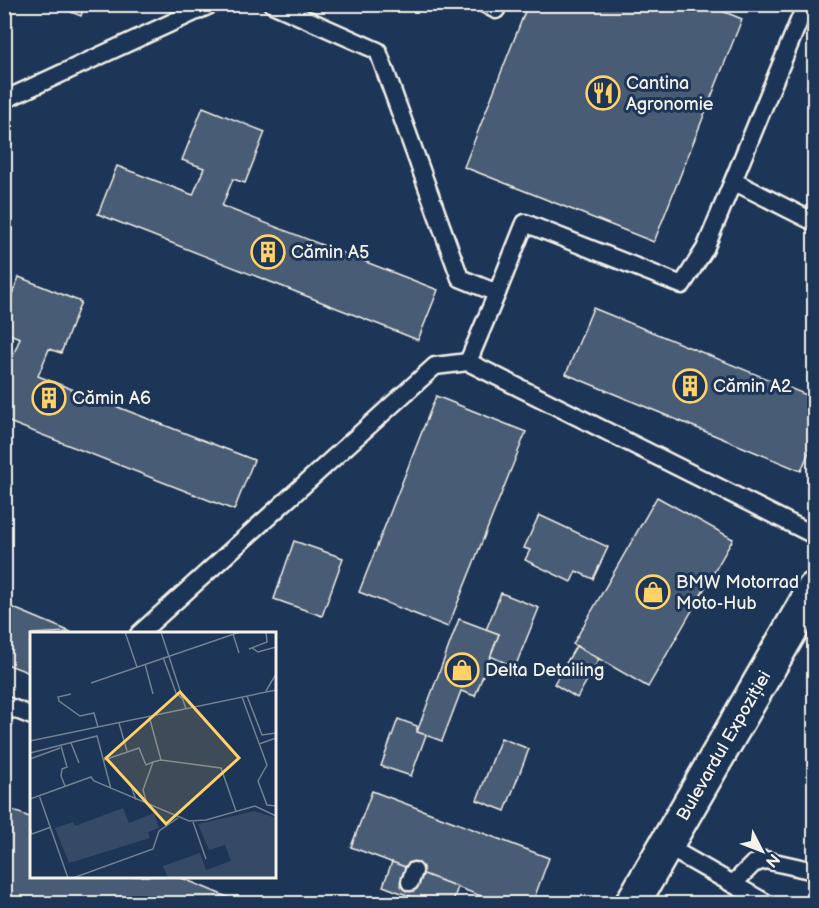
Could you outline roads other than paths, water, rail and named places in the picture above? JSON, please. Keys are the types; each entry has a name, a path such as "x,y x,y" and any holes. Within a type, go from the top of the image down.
{"street":[{"name":"Bulevardul Expoziției","path":"632,903 814,589"}],"lane":[{"path":"4,100 212,4"},
{"path":"272,4 378,51 460,278 497,293"},
{"path":"468,362 525,223 682,285 705,249 735,182 806,4"},
{"path":"735,182 814,222"},
{"path":"140,632 435,366 468,362 814,535"},
{"path":"4,705 30,715"},
{"path":"666,846 768,903"},
{"path":"733,884 753,864 765,860 814,871"}],"place":[{"name":"Cantina Agronomie","path":"603,93"},
{"name":"Cămin A5","path":"268,252"},
{"name":"Cămin A2","path":"690,386"},
{"name":"Cămin A6","path":"49,398"},
{"name":"BMW Motorrad Moto-Hub","path":"653,592"},
{"name":"Delta Detailing","path":"462,670"}]}
